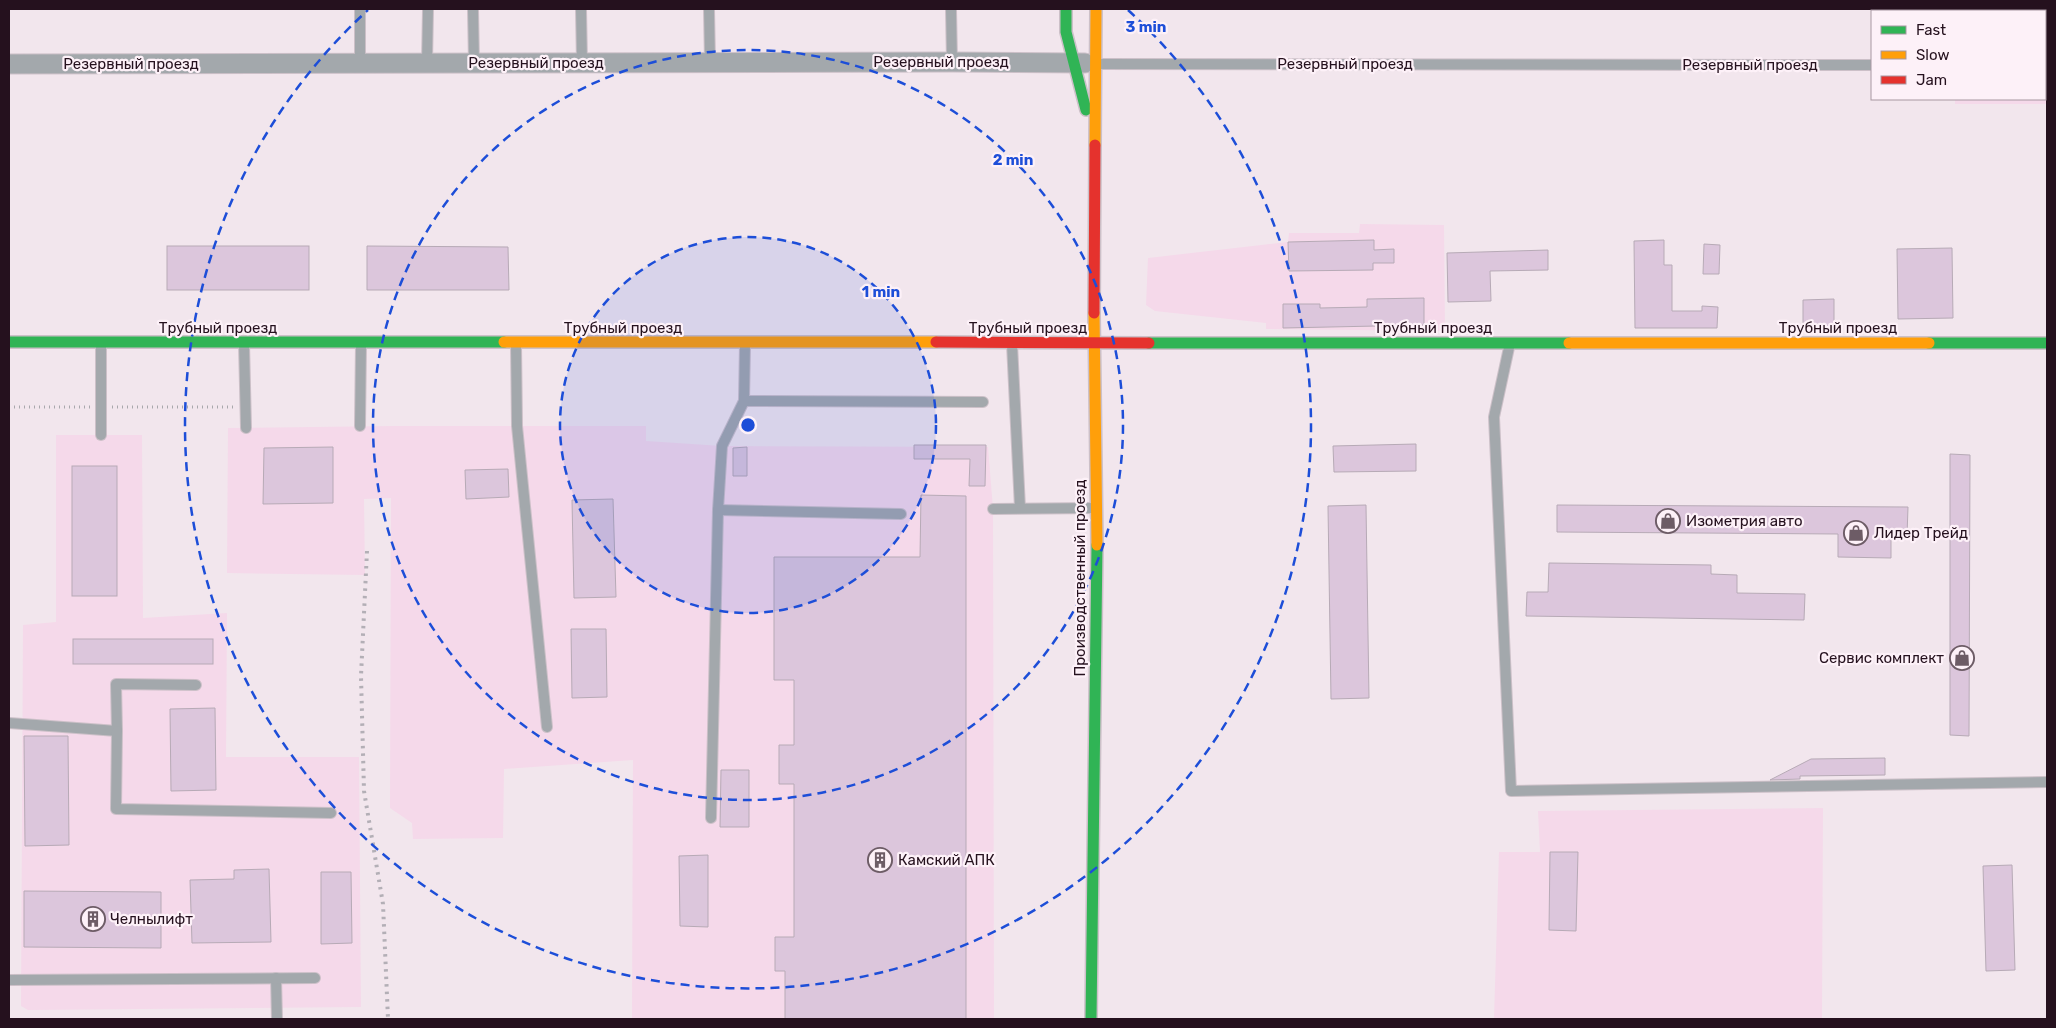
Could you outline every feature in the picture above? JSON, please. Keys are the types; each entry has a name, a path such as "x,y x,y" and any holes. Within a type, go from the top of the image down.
{"street":[{"name":"Производственный проезд","path":"1066,9 1066,32 1094,138"},
{"name":"Производственный проезд","path":"1091,1019 1097,508 1094,343 1096,9"},
{"name":"Резервный проезд","path":"9,64 710,62 1096,64"},
{"name":"Трубный проезд","path":"9,342 2047,343"}],"lane":[{"path":"360,9 360,63"},
{"path":"427,63 428,9"},
{"path":"473,9 474,63"},
{"path":"581,9 582,63"},
{"path":"709,9 710,62"},
{"path":"951,9 952,62"},
{"name":"Резервный проезд","path":"1096,64 1871,66"},
{"path":"101,343 101,435"},
{"path":"244,343 246,428"},
{"path":"360,426 361,343"},
{"path":"516,343 517,426 547,727"},
{"path":"711,818 718,510 722,446 744,401 745,343"},
{"path":"1012,343 1020,508"},
{"path":"1510,343 1494,417 1511,791 2047,782"},
{"path":"744,401 983,402"},
{"path":"993,509 1097,508"},
{"path":"718,510 901,514"},
{"path":"196,685 116,684 116,809 331,813"},
{"path":"9,723 116,731"},
{"path":"276,978 277,1019"},
{"path":"9,980 315,978"}],"path":[{"path":"9,407 246,407"}],"shaded area":[{"path":"2047,9 2047,104 1955,104 1955,100 2046,100 2046,10 1955,10"},
{"path":"1360,224 1444,225 1445,331 1266,329 1266,323 1155,311 1146,305 1148,258 1288,242 1289,233 1359,233"},
{"path":"646,426 646,441 722,446 988,447 993,509 994,1019 632,1019 633,760 504,769 503,838 413,839 412,823 390,808 391,498 364,499 365,575 227,573 228,428"},
{"path":"56,435 142,435 143,618 227,613 226,757 359,757 361,1007 28,1010 21,1006 23,625 56,622"},
{"path":"1823,808 1822,1019 1494,1019 1499,852 1540,852 1538,811"}],"building":[{"path":"1374,240 1374,250 1394,249 1394,263 1373,263 1373,270 1289,271 1288,242"},
{"path":"1664,240 1664,265 1672,265 1672,311 1702,311 1702,306 1718,307 1717,328 1635,328 1634,241"},
{"path":"1704,244 1720,245 1719,274 1703,274"},
{"path":"167,246 309,246 309,290 167,290"},
{"path":"367,246 508,247 509,290 367,290"},
{"path":"1952,248 1953,318 1898,319 1897,249"},
{"path":"1548,250 1548,270 1490,271 1491,301 1448,302 1447,253"},
{"path":"1424,298 1424,325 1283,328 1283,304 1320,304 1320,308 1367,307 1367,299"},
{"path":"1834,299 1834,328 1803,328 1803,300"},
{"path":"1416,444 1416,471 1334,472 1333,446"},
{"path":"914,445 986,445 985,486 969,486 970,459 914,459"},
{"path":"333,447 333,503 263,504 264,448"},
{"path":"747,447 747,476 733,476 733,448"},
{"path":"1950,454 1970,455 1969,736 1950,735"},
{"path":"72,466 117,466 117,596 72,596"},
{"path":"508,469 509,497 466,499 465,470"},
{"name":"Камский АПК","path":"921,495 966,496 966,1019 785,1019 785,971 775,971 775,937 794,937 794,784 779,784 779,745 794,745 794,680 774,680 774,557 920,557"},
{"path":"613,499 616,597 574,598 572,500"},
{"path":"1366,505 1369,698 1331,699 1328,506"},
{"path":"1557,505 1908,507 1907,536 1891,535 1891,558 1838,557 1838,534 1557,532"},
{"path":"1549,563 1711,565 1711,574 1737,575 1737,593 1805,594 1804,620 1526,616 1527,592 1548,592"},
{"path":"571,629 606,629 607,697 572,698"},
{"path":"73,639 213,639 213,664 73,664"},
{"path":"215,708 216,790 171,791 170,709"},
{"path":"24,736 68,736 69,845 25,846"},
{"path":"1885,758 1885,775 1800,776 1800,779 1770,780 1811,759"},
{"path":"721,770 749,770 749,827 720,827"},
{"path":"1550,852 1578,852 1576,931 1549,930"},
{"path":"708,855 708,927 680,926 679,856"},
{"path":"2012,865 2015,970 1986,971 1983,866"},
{"path":"269,869 271,942 192,943 190,880 234,879 234,870"},
{"path":"321,872 351,872 352,943 321,944"},
{"name":"Челнылифт","path":"24,891 161,892 161,948 24,947"}],"railway":[{"path":"367,551 361,676 364,791 383,904 388,1019"}],"traffic: fast":[{"path":"1066,9 1066,32 1086,110"},
{"path":"9,342 504,342"},
{"path":"1149,343 1569,343"},
{"path":"1929,343 2047,343"},
{"path":"1091,1019 1097,545"}],"traffic: slow":[{"path":"1095,145 1096,9"},
{"path":"1094,313 1097,545"},
{"path":"504,342 936,342"},
{"path":"1569,343 1929,343"}],"traffic: jam":[{"path":"1094,313 1095,145"},
{"path":"936,342 1149,343"}],"place":[{"name":"Изометрия авто","path":"1668,521"},
{"name":"Лидер Трейд","path":"1856,533"},
{"name":"Сервис комплект","path":"1962,658"},
{"name":"Камский АПК","path":"880,860"},
{"name":"Челнылифт","path":"93,919"}]}
